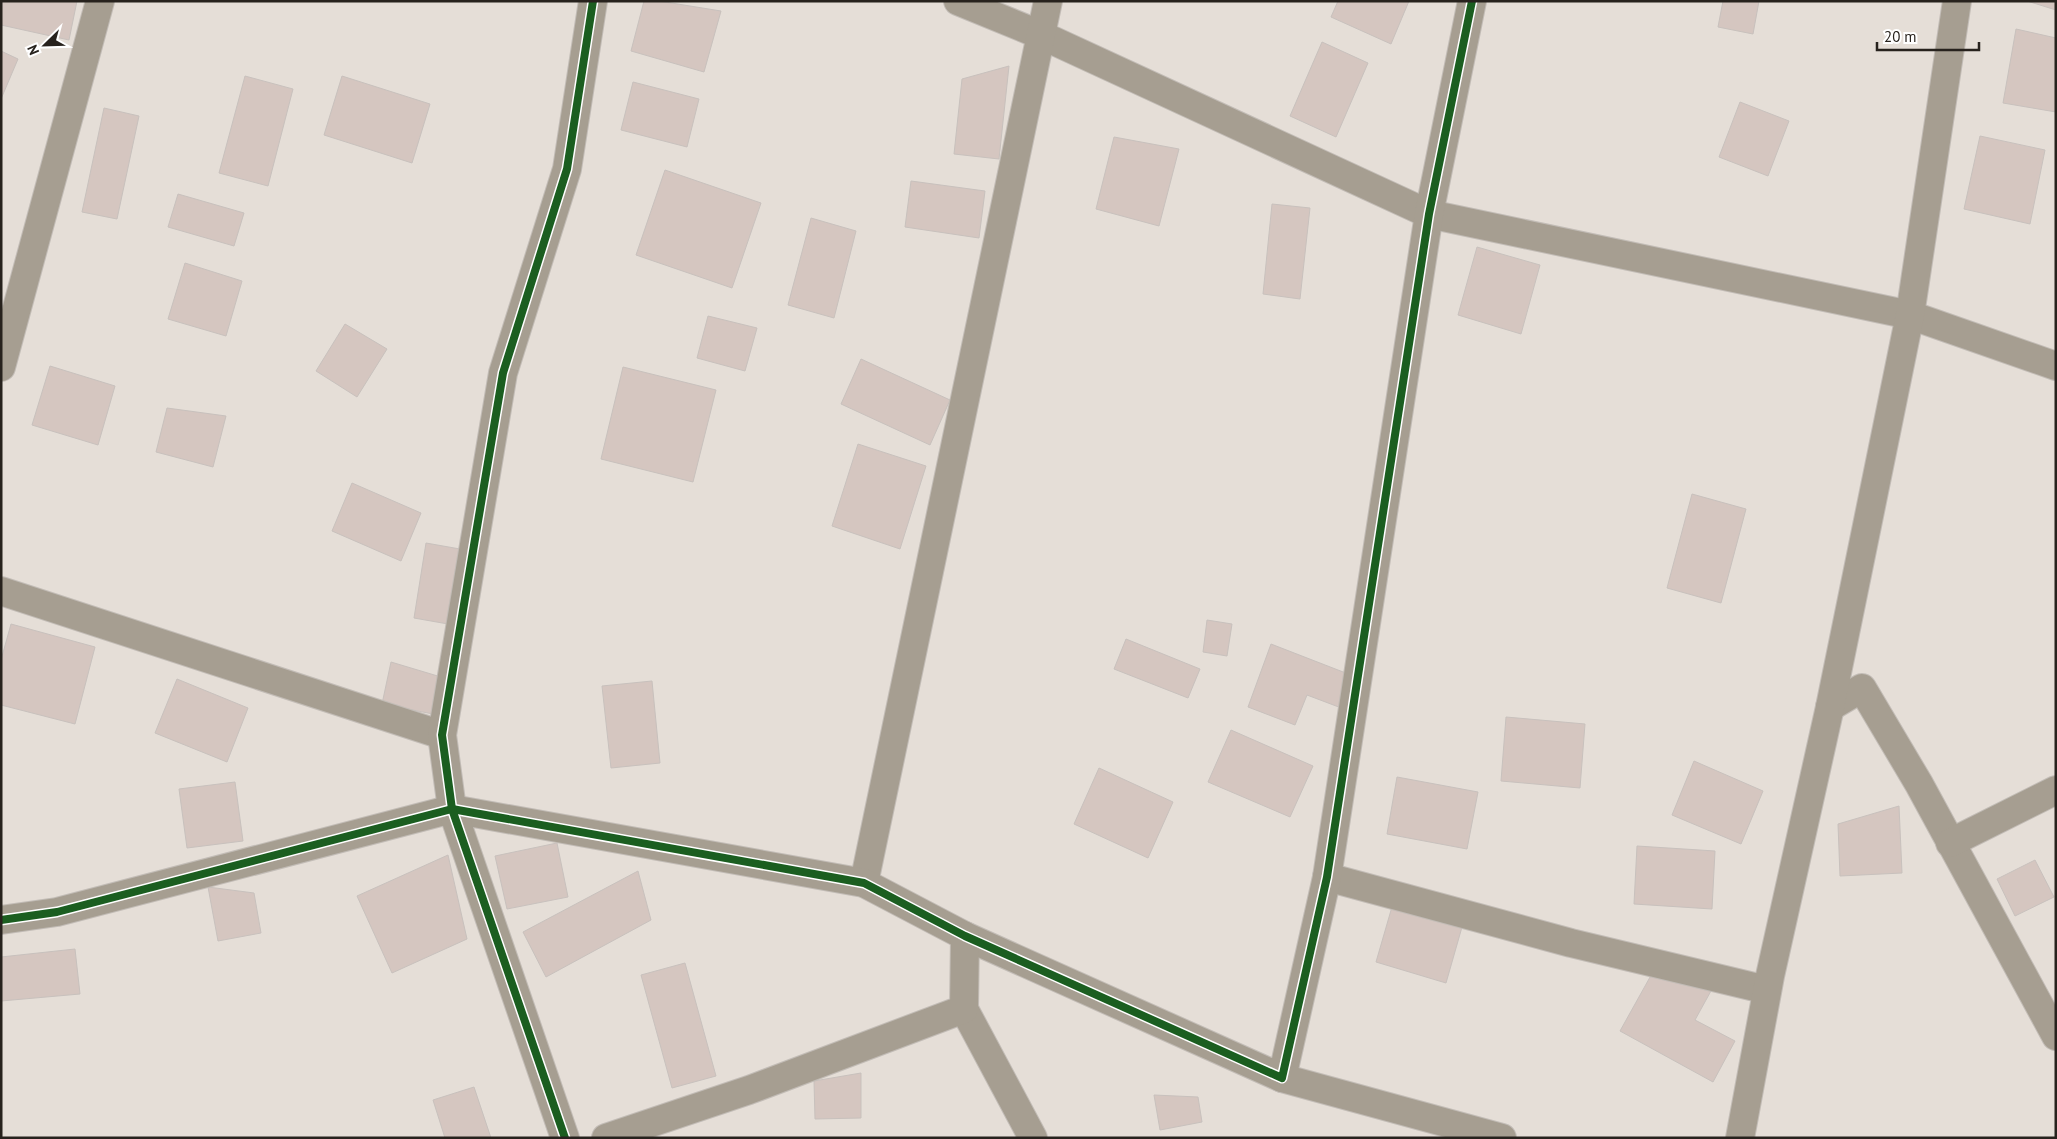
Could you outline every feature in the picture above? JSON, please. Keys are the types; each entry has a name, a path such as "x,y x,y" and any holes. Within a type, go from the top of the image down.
{"street":[{"path":"1,367 100,1"},
{"path":"565,1138 452,809 442,735 503,373 567,169 593,1"},
{"path":"958,1 1041,35 1429,214 1910,315 2056,366"},
{"path":"864,883 1048,1"},
{"path":"1282,1078 1327,877 1429,214 1472,1"},
{"path":"1740,1138 1767,990 1830,707 1910,315 1958,1"},
{"path":"1,591 442,735"},
{"path":"1830,707 1862,688 1918,784 2056,1036"},
{"path":"1950,843 2056,790"},
{"path":"1,920 57,912 452,809 864,883 965,936 1282,1078 1502,1138"},
{"path":"1327,877 1571,943 1767,990"},
{"path":"965,936 964,1009 1033,1138"},
{"path":"606,1138 748,1090 964,1009"}],"building":[{"path":"1,1 77,1 69,40 1,25"},
{"path":"644,1 659,1 721,11 704,72 631,51"},
{"path":"1338,1 1409,1 1391,44 1331,17"},
{"path":"1723,1 1759,1 1753,34 1718,27"},
{"path":"2027,1 2056,1 2056,10"},
{"path":"2016,29 2056,38 2056,112 2003,103"},
{"path":"1322,42 1368,63 1336,137 1290,116"},
{"path":"1,51 18,59 1,99"},
{"path":"1009,66 999,159 954,154 962,79"},
{"path":"245,76 293,89 268,186 219,173"},
{"path":"342,76 430,104 412,163 324,135"},
{"path":"633,82 699,99 687,147 621,130"},
{"path":"1740,102 1789,121 1768,176 1719,157"},
{"path":"104,108 139,116 117,219 82,212"},
{"path":"1980,136 2045,150 2030,224 1964,209"},
{"path":"1114,137 1179,149 1159,226 1096,209"},
{"path":"665,170 761,203 732,288 636,255"},
{"path":"911,181 985,191 979,238 905,227"},
{"path":"178,194 244,213 234,246 168,227"},
{"path":"1272,204 1310,208 1300,299 1263,294"},
{"path":"811,218 856,231 834,318 788,305"},
{"path":"1477,247 1540,265 1521,334 1458,315"},
{"path":"185,263 242,281 226,336 168,319"},
{"path":"708,316 757,328 745,371 697,358"},
{"path":"345,324 387,349 357,397 316,371"},
{"path":"861,359 950,400 930,445 841,404"},
{"path":"50,366 115,386 98,445 32,425"},
{"path":"623,367 716,390 693,482 601,459"},
{"path":"167,408 226,416 213,467 156,452"},
{"path":"858,444 926,466 900,549 832,526"},
{"path":"352,483 421,513 401,561 332,531"},
{"path":"1692,494 1746,509 1721,603 1667,588"},
{"path":"426,543 460,549 448,624 414,618"},
{"path":"1207,620 1232,624 1227,656 1203,652"},
{"path":"11,624 95,647 75,724 1,705 1,660"},
{"path":"1126,639 1200,669 1188,698 1114,669"},
{"path":"1271,644 1356,677 1344,709 1307,695 1295,725 1248,707"},
{"path":"391,662 441,677 433,714 382,704"},
{"path":"177,679 248,708 227,762 155,733"},
{"path":"652,681 660,763 611,768 602,686"},
{"path":"1506,717 1585,724 1580,788 1501,781"},
{"path":"1231,730 1313,766 1290,817 1208,782"},
{"path":"1694,761 1763,791 1741,844 1672,815"},
{"path":"1099,768 1173,802 1148,858 1074,824"},
{"path":"1397,777 1478,792 1467,849 1387,834"},
{"path":"235,782 243,841 187,848 179,789"},
{"path":"1899,806 1902,873 1840,876 1838,824"},
{"path":"557,843 568,897 507,909 495,856"},
{"path":"1637,846 1715,851 1712,909 1634,904"},
{"path":"448,855 467,939 392,973 357,896"},
{"path":"2035,860 2054,897 2015,916 1997,879"},
{"path":"638,871 651,920 546,977 523,932"},
{"path":"208,887 254,893 261,933 218,941"},
{"path":"1396,893 1466,913 1446,983 1376,962"},
{"path":"75,949 80,994 1,1001 1,957"},
{"path":"1659,961 1717,980 1695,1020 1735,1041 1713,1082 1620,1031"},
{"path":"685,963 716,1076 672,1088 641,975"},
{"path":"861,1073 861,1118 815,1119 814,1081"},
{"path":"474,1087 491,1138 445,1138 433,1100"},
{"path":"1154,1095 1198,1097 1202,1122 1160,1130"}],"cycle path":[{"path":"565,1138 452,809 442,735 503,373 567,169 593,1"},
{"path":"1,920 57,912 452,809 864,883 965,936 1282,1078 1327,877 1429,214 1472,1"}]}
